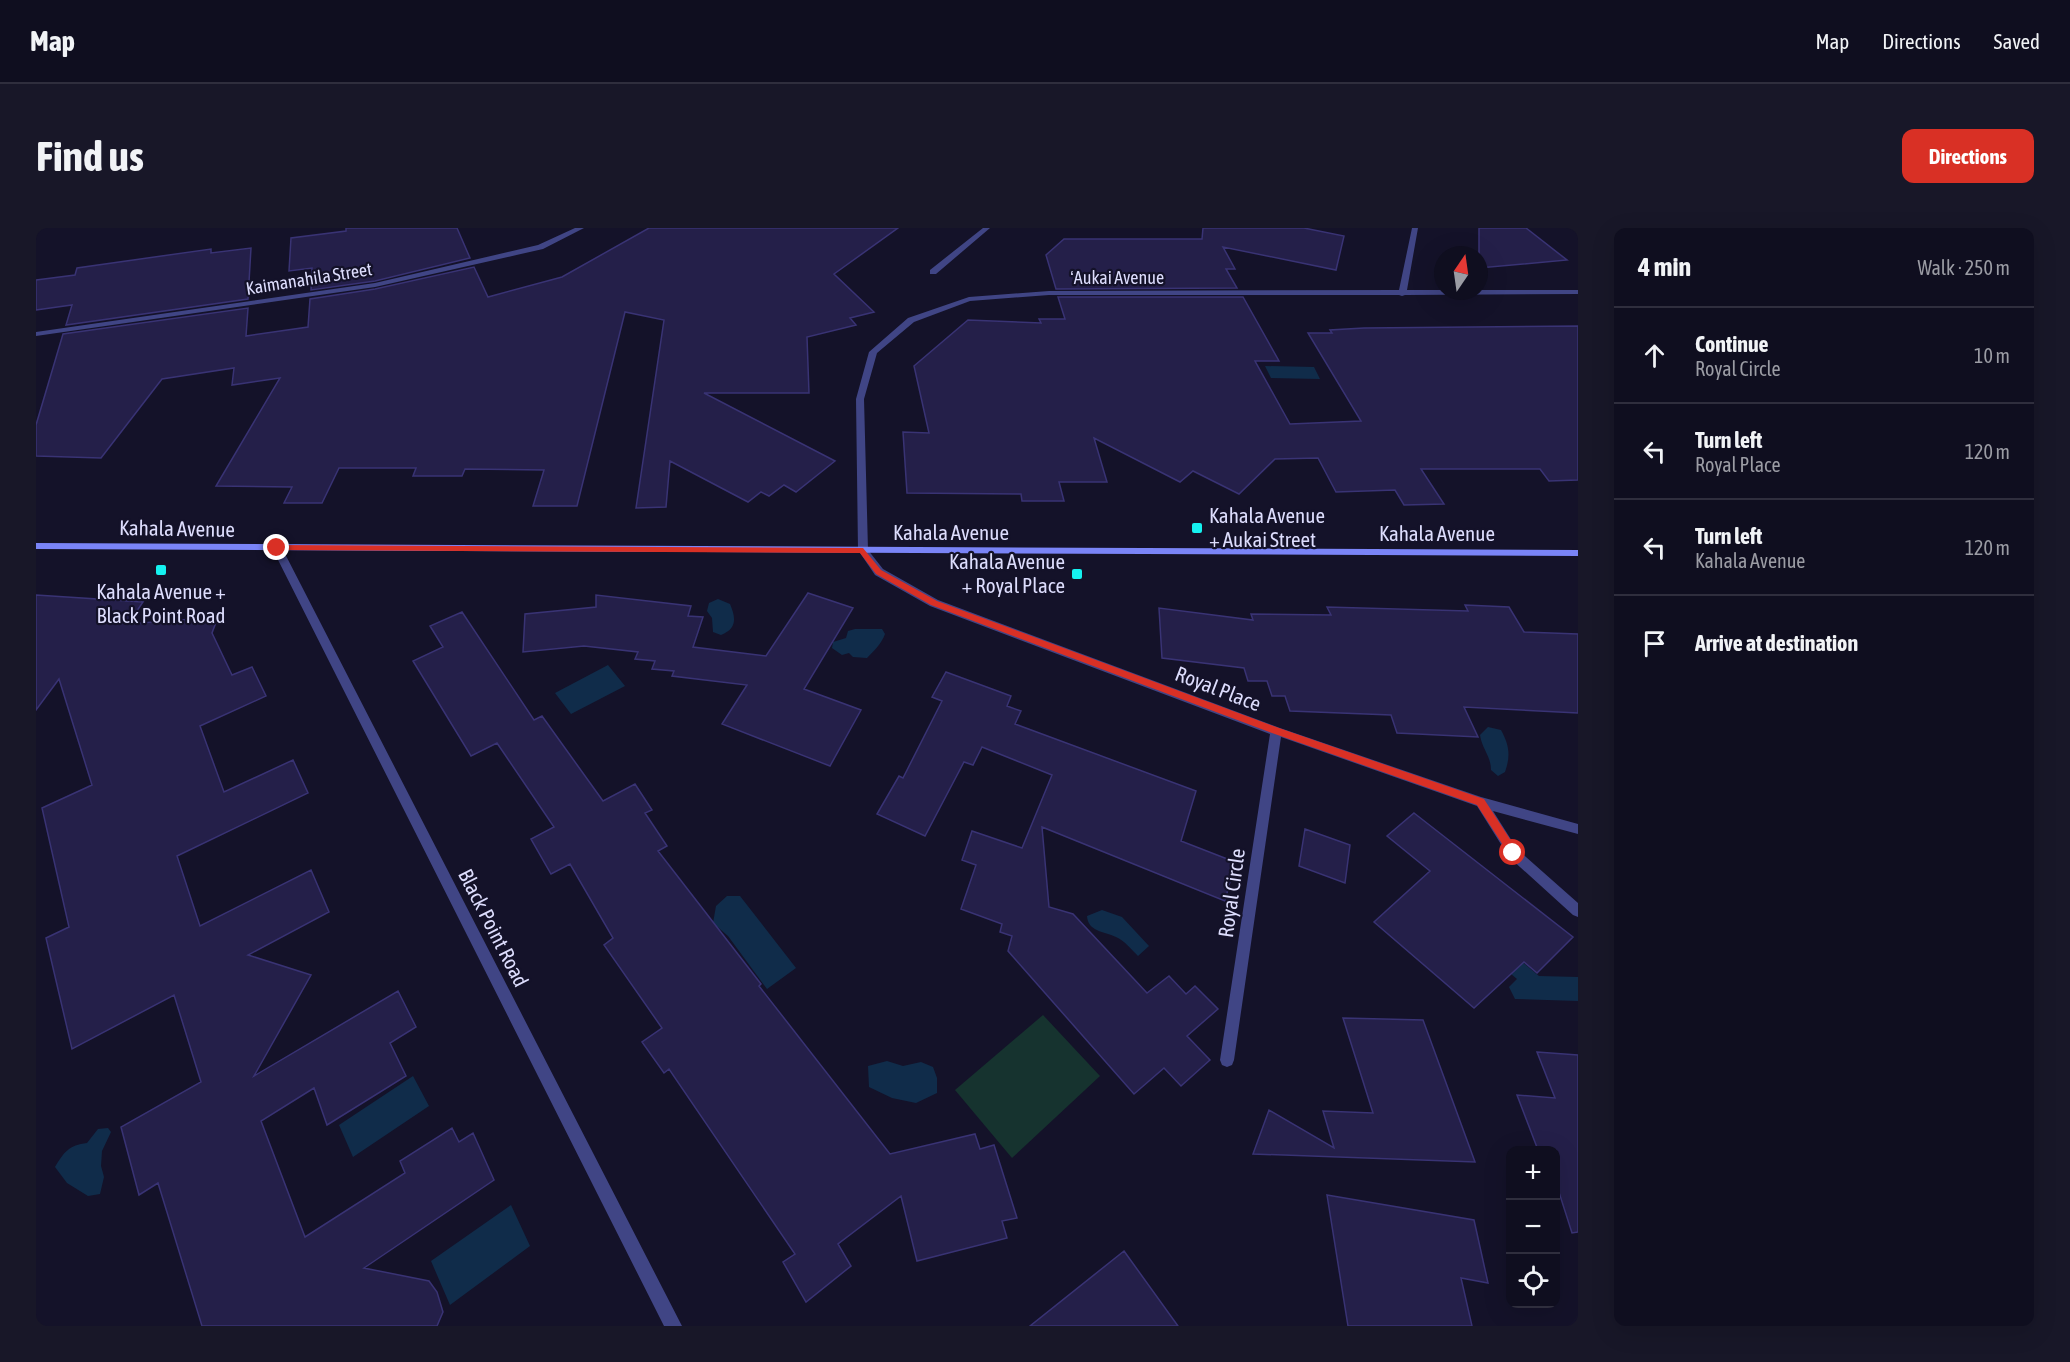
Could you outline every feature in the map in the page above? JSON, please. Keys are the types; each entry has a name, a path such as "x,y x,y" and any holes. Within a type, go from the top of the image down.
{"street":[{"name":"Kaimanahila Street","path":"36,334 375,285 540,247 581,228"},
{"path":"933,273 987,228"},
{"path":"1402,294 1415,228"},
{"name":"ʻAukai Avenue","path":"863,550 860,399 873,352 911,320 969,299 1049,293 1578,292"},
{"name":"Kahala Avenue","path":"36,546 1578,552"},
{"name":"Black Point Road","path":"277,548 673,1326"},
{"name":"Royal Place","path":"863,550 879,572 934,603 1275,731 1481,802 1578,829"},
{"name":"Royal Circle","path":"1227,1060 1275,731"},
{"path":"1481,802 1513,853 1578,911"}],"green space":[{"path":"1043,1015 1100,1076 1012,1158 955,1090"}],"water":[{"path":"1265,366 1314,367 1320,379 1271,378"},
{"path":"718,599 730,604 734,618 730,630 721,635 713,632 712,618 707,611 709,603"},
{"path":"882,629 885,634 880,644 867,658 853,657 849,653 842,655 832,648 833,642 846,638 848,631"},
{"path":"608,665 625,686 571,714 555,693"},
{"path":"1488,727 1501,730 1506,740 1507,766 1505,772 1498,776 1491,770 1480,735"},
{"path":"727,896 740,896 796,968 767,989 728,936 713,923 716,906"},
{"path":"1102,910 1122,917 1149,946 1138,956 1119,938 1093,928 1087,916"},
{"path":"1509,951 1539,976 1578,977 1578,1001 1515,999 1509,987 1517,979 1498,963"},
{"path":"887,1061 903,1066 921,1062 933,1067 937,1078 937,1093 916,1103 892,1098 869,1087 868,1066"},
{"path":"413,1076 429,1106 353,1157 339,1125"},
{"path":"108,1128 111,1132 102,1151 101,1166 104,1177 100,1194 88,1196 67,1183 55,1167 68,1150 76,1145 87,1143 98,1129"},
{"path":"511,1205 530,1246 450,1305 431,1261"}],"building":[{"path":"346,228 457,228 470,258 375,281 311,290 312,268 289,271 291,238 346,231"},
{"path":"649,228 898,228 834,274 874,312 850,318 856,325 807,337 809,393 704,393 835,461 796,492 784,485 769,496 761,492 748,502 670,461 666,507 636,508 664,320 625,312 577,506 533,506 544,470 465,469 462,476 413,476 416,468 339,468 322,503 284,503 292,487 216,486 280,378 232,385 234,368 162,379 101,458 36,456 36,425 63,334 248,308 246,336 308,327 310,299 375,289 474,267 488,297 562,277"},
{"path":"1203,228 1304,228 1344,236 1336,270 1223,247 1235,269 1226,269 1237,288 1056,289 1046,255 1064,239 1202,239"},
{"path":"1479,228 1526,228 1567,260 1488,267 1488,246 1479,246"},
{"path":"251,248 248,299 66,325 72,305 36,310 36,280 75,275 77,268 211,249 211,253"},
{"path":"1058,297 1243,297 1279,361 1255,361 1290,424 1361,421 1308,333 1332,333 1330,330 1364,328 1578,326 1578,480 1549,481 1540,469 1421,469 1444,504 1404,505 1395,490 1336,492 1318,458 1275,459 1239,494 1193,471 1180,482 1094,438 1107,482 1059,482 1064,501 1022,501 1021,494 907,493 903,432 929,433 914,366 968,320 1041,323 1039,319 1065,319"},
{"path":"808,593 853,608 804,689 861,710 830,766 722,724 747,685 672,676 674,671 652,669 655,661 635,659 638,652 584,646 523,652 525,614 596,607 596,595 691,606 688,616 703,617 693,647 766,656"},
{"path":"36,595 143,602 128,624 218,617 212,633 232,675 252,667 266,696 200,726 224,792 293,760 308,793 177,856 200,926 311,870 329,912 248,955 311,975 254,1076 398,991 416,1027 390,1043 406,1076 327,1125 314,1088 261,1121 305,1237 405,1173 400,1161 452,1128 459,1142 473,1133 494,1180 364,1268 429,1281 437,1292 443,1312 437,1326 202,1326 158,1183 139,1195 121,1127 201,1082 174,995 72,1049 46,938 69,927 42,808 92,785 59,679 36,710"},
{"path":"1465,605 1509,607 1524,632 1578,634 1578,713 1464,707 1478,737 1397,733 1391,715 1290,711 1285,696 1272,696 1267,681 1248,681 1244,668 1162,658 1159,608 1253,620 1251,614 1331,615 1327,607 1468,611"},
{"path":"462,612 534,720 542,716 603,801 635,784 652,810 645,813 667,846 658,851 761,984 759,986 890,1154 975,1134 980,1149 994,1145 1017,1218 1002,1221 1007,1238 917,1261 901,1196 838,1244 851,1266 806,1302 783,1262 795,1254 669,1069 664,1073 642,1042 662,1028 604,945 613,938 570,864 551,874 531,839 554,827 497,743 471,756 413,661 443,647 430,626"},
{"path":"946,672 1011,696 1007,706 1021,711 1015,724 1196,791 1181,841 1235,862 1225,901 1042,827 1049,907 1073,914 1147,993 1169,976 1186,994 1195,986 1218,1009 1187,1036 1210,1060 1181,1086 1164,1068 1134,1094 1008,951 1012,936 1000,932 1002,924 961,909 976,865 962,860 972,831 1022,848 1052,775 982,747 973,765 964,762 925,836 877,814 899,776 903,778 942,701 932,697"},
{"path":"1414,813 1573,937 1537,973 1524,962 1474,1008 1374,922 1430,871 1387,836"},
{"path":"1305,829 1350,845 1345,883 1299,866"},
{"path":"1343,1018 1423,1020 1475,1162 1253,1154 1269,1110 1334,1148 1323,1111 1373,1113"},
{"path":"1537,1052 1578,1055 1578,1232 1572,1233 1560,1196 1560,1146 1536,1146 1517,1095 1555,1098"},
{"path":"1327,1195 1474,1220 1488,1283 1461,1278 1472,1326 1348,1326"},
{"path":"1124,1251 1178,1326 1030,1326"}],"place":[{"name":"Kahala Avenue + Aukai Street","path":"1197,528"},
{"name":"Kahala Avenue + Black Point Road","path":"161,570"},
{"name":"Kahala Avenue + Royal Place","path":"1077,574"}],"route":[{"path":"277,548 863,550 879,572 934,603 1275,731 1481,802 1513,853"}]}
